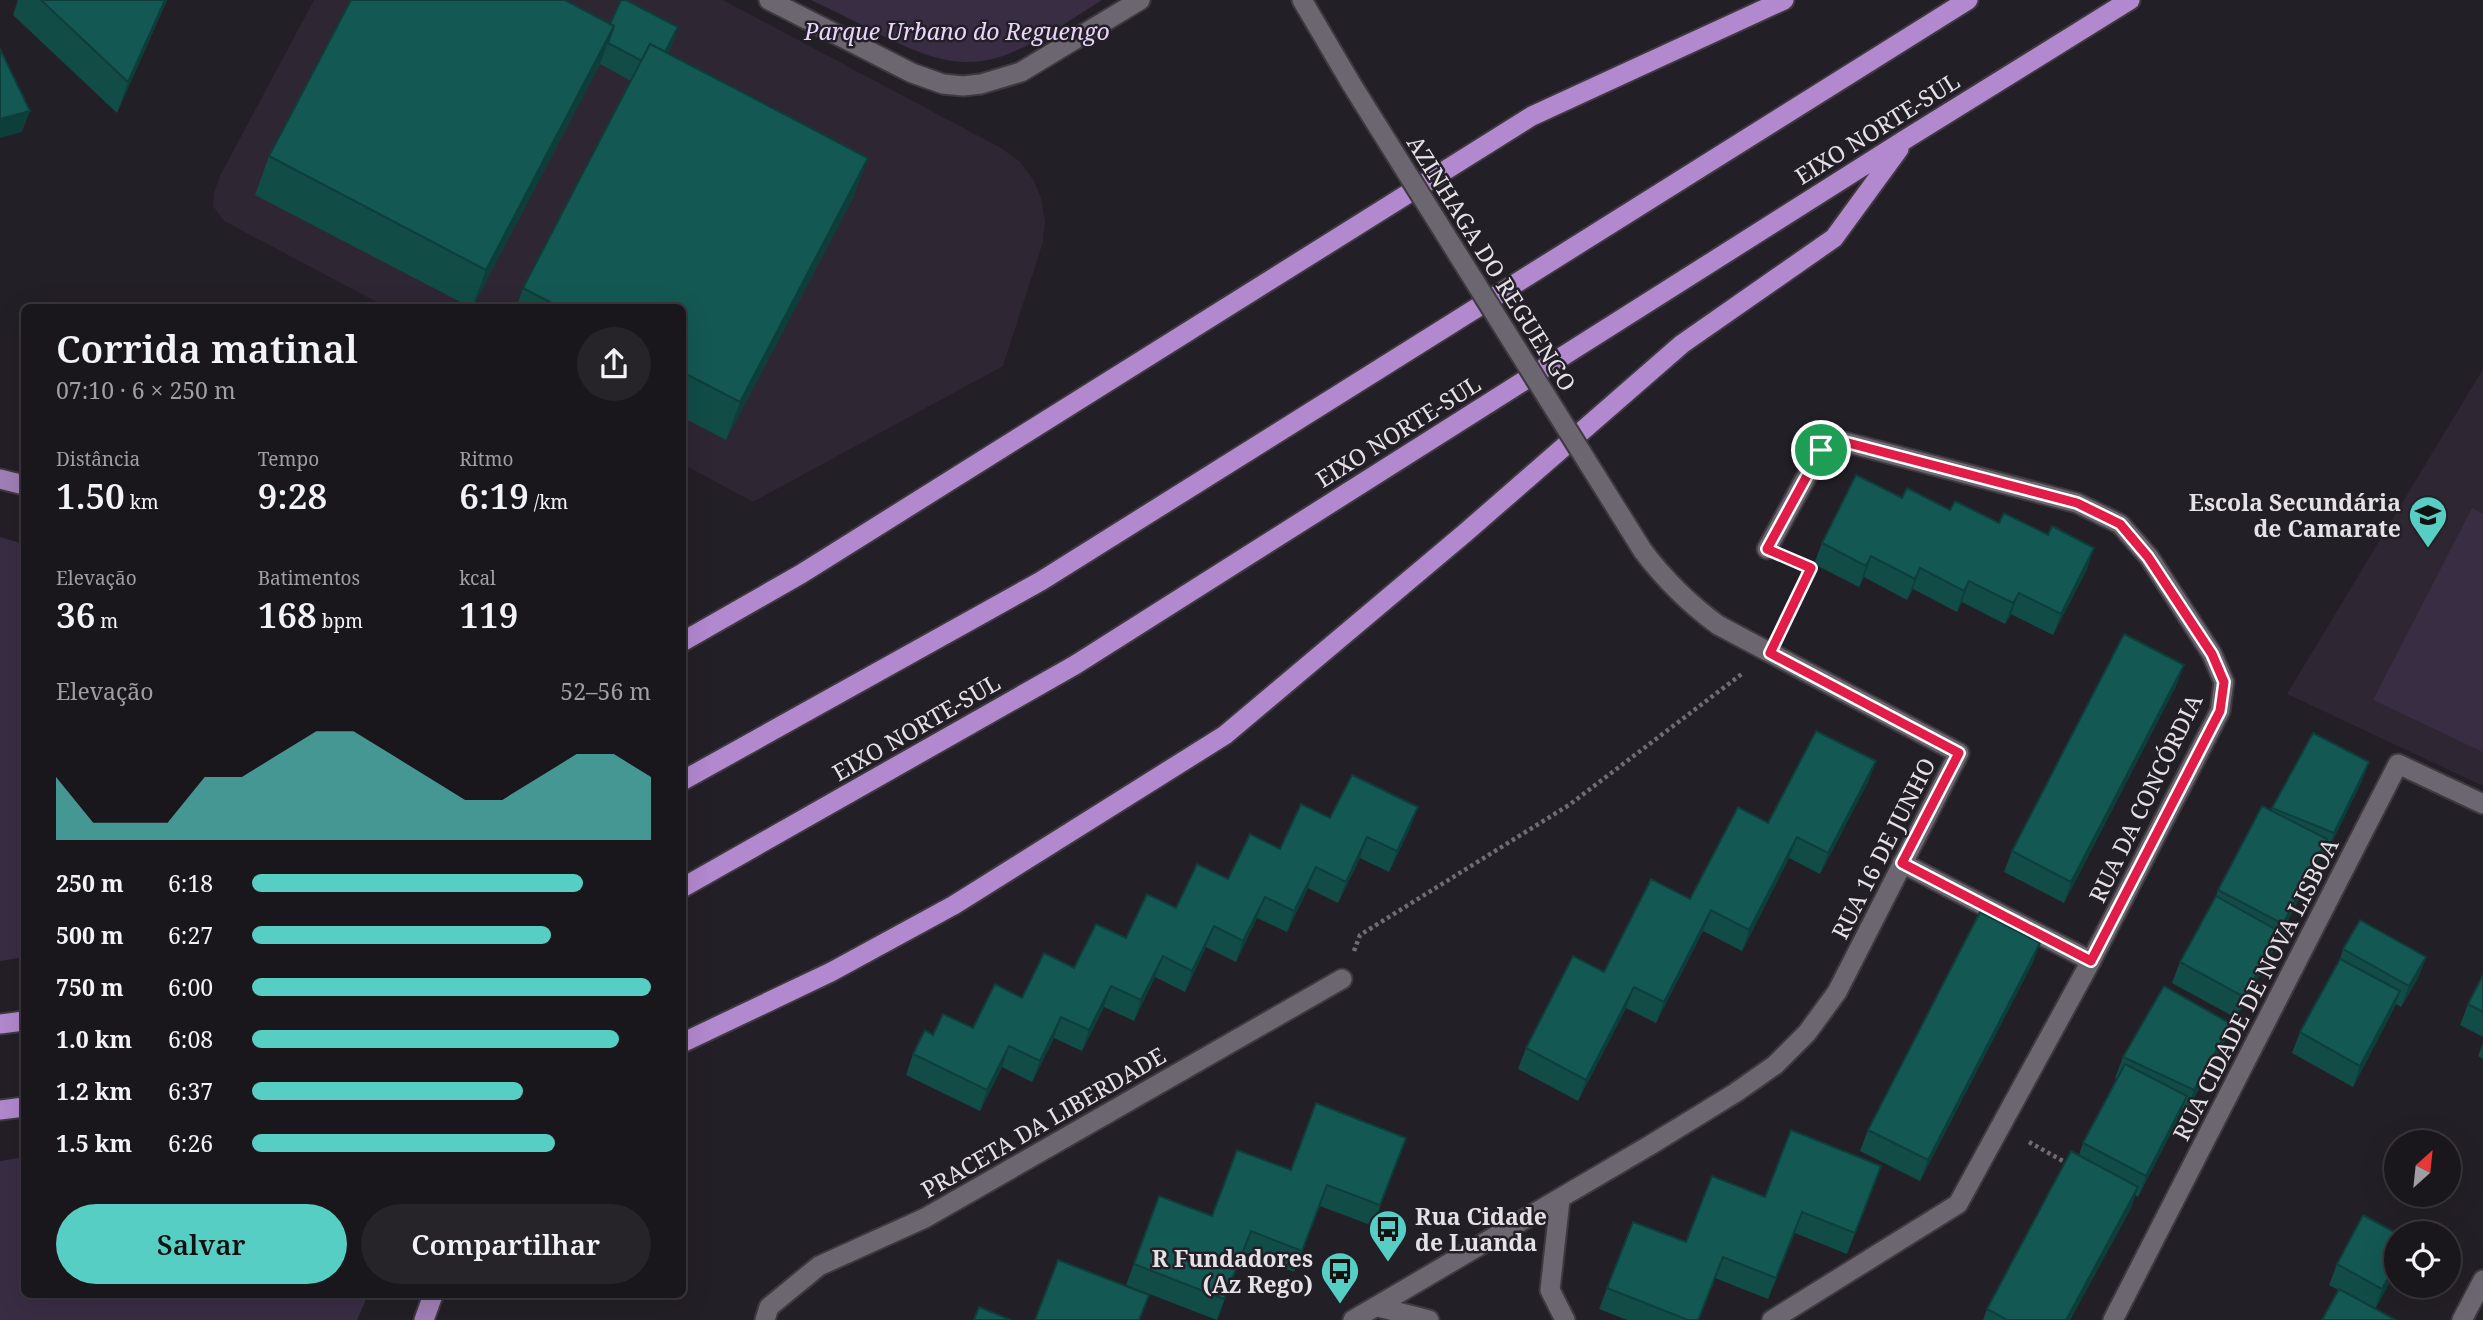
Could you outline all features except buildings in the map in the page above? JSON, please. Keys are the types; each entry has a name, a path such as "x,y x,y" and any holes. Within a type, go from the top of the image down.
{"highway":[{"path":"686,640 801,574 1532,116 1784,0"},
{"path":"686,779 1041,581 1968,0"},
{"name":"EIXO NORTE-SUL","path":"686,886 1075,665 2130,0"},
{"path":"686,1041 831,972 954,905 1225,735 1465,533 1682,344 1835,238 1906,139"},
{"path":"0,1024 21,1021"},
{"path":"0,1110 21,1107"}],"main road":[{"path":"0,479 21,484"},
{"path":"424,1320 432,1298"}],"street":[{"path":"769,0 912,73 943,84 963,86 981,84 1021,72 1140,0"},
{"name":"AZINHAGA DO REGUENGO","path":"1302,0 1352,85 1643,551"},
{"name":"RUA DA CONCÓRDIA","path":"1767,549 1821,450 1837,440 2077,503 2120,524 2148,557 2212,654 2224,682 2220,711 2091,961 1958,1204 1772,1320"},
{"name":"RUA 16 DE JUNHO","path":"1353,1320 1560,1200 1735,1094 1774,1065 1807,1033 1837,992 1959,753 1717,625 1689,604 1661,575 1643,551"},
{"name":"RUA CIDADE DE NOVA LISBOA","path":"2113,1320 2398,764 2483,804"},
{"path":"1902,863 2091,961"},
{"name":"PRACETA DA LIBERDADE","path":"767,1314 819,1266 925,1218 1342,979"},
{"path":"1560,1200 1550,1290 1565,1320"},
{"path":"2462,1320 2483,1280"},
{"path":"1378,1307 1429,1320"}],"path":[{"path":"1342,979 1360,935 1569,805 1770,653 1811,568 1767,549"},
{"path":"2000,1127 2071,1165"}],"shaded area":[{"path":"314,0 723,0 1001,148 1020,162 1033,179 1041,198 1045,221 1043,242 1003,366 753,502 686,466 686,304 380,304 224,221 213,206 220,176"},
{"name":"Escola Secundária de Camarate","path":"2483,369 2483,786 2287,694"}],"green space":[{"name":"Parque Urbano do Reguengo","path":"811,0 1102,0 1025,47 977,62 960,62 944,60 912,49"},
{"path":"2472,508 2483,514 2483,752 2373,700"},
{"path":"0,537 21,543 21,958 0,961"},
{"path":"21,1158 21,1298 367,1298 357,1320 0,1320 0,1161"}],"place":[{"name":"Escola Secundária de Camarate","path":"2428,549"},
{"name":"Rua Cidade de Luanda","path":"1388,1263"},
{"name":"R Fundadores (Az Rego)","path":"1340,1305"}],"route":[{"path":"1837,440 1859,445 2077,503 2120,524 2148,557 2212,654 2224,682 2220,711 2091,961 1902,863 1959,753 1770,653 1811,568 1767,549 1821,450 1837,440"}]}
